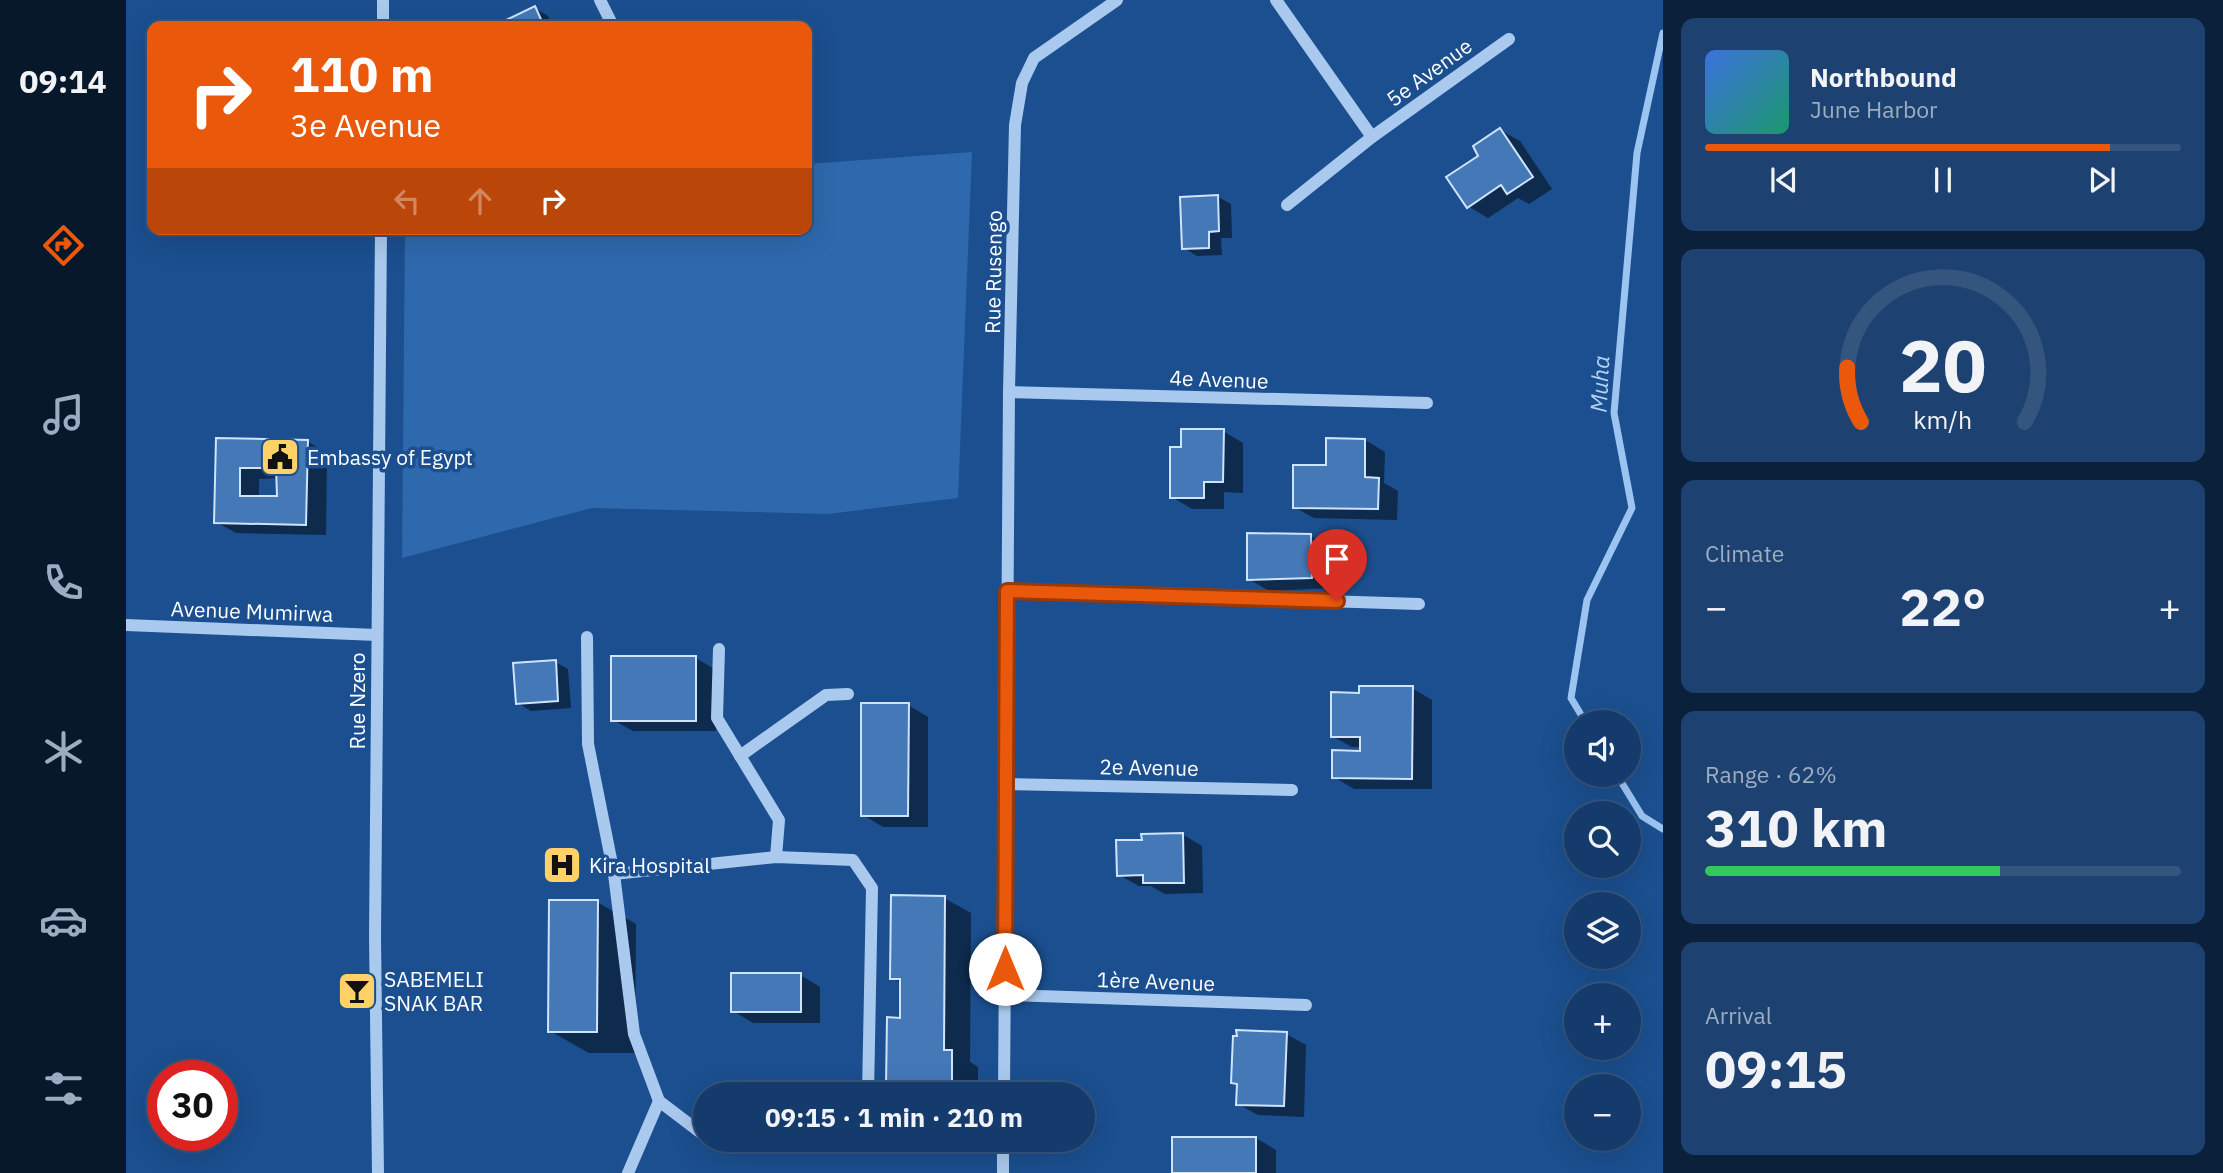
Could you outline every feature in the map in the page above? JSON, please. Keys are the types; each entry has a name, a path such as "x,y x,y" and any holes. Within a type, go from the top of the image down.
{"street":[{"path":"383,0 383,21"},
{"path":"600,0 610,21"},
{"name":"Rue Rusengo","path":"1004,1082 1009,392 1015,125 1021,83 1034,58 1117,0"},
{"path":"1276,0 1372,137"},
{"name":"5e Avenue","path":"1287,205 1372,137 1509,38"},
{"name":"Rue Nzero","path":"378,1173 375,937 381,235"},
{"name":"4e Avenue","path":"1009,392 1427,404"},
{"path":"1007,591 1419,604"},
{"name":"Avenue Mumirwa","path":"126,625 377,635"},
{"path":"587,637 588,744 614,874 634,1034 659,1101 693,1127"},
{"path":"719,649 717,719 779,820 776,857"},
{"path":"740,756 827,695 848,694"},
{"name":"2e Avenue","path":"1006,784 1292,790"},
{"path":"614,874 776,857 853,860 872,888 869,1082"},
{"name":"1ère Avenue","path":"1005,995 1306,1005"},
{"path":"628,1173 659,1101"},
{"path":"1003,1152 1003,1173"}],"shaded area":[{"path":"972,152 958,498 828,514 592,508 402,558 405,235 812,235 812,164"}],"building":[{"path":"535,6 542,21 506,21"},
{"path":"1500,128 1533,177 1507,194 1501,185 1467,208 1446,177 1478,156 1473,146"},
{"path":"1218,195 1219,231 1209,232 1209,248 1182,249 1180,197"},
{"path":"1181,429 1224,429 1223,482 1204,482 1204,498 1170,498 1170,447 1181,447"},
{"path":"216,438 308,440 306,525 214,523","holes":["240,468 276,468 277,496 240,496"]},
{"path":"1326,438 1365,439 1365,477 1379,478 1378,509 1293,508 1293,465 1326,465"},
{"path":"1247,533 1311,534 1312,578 1247,580"},
{"path":"611,656 696,656 696,721 611,721"},
{"path":"556,660 558,701 516,704 513,663"},
{"path":"1359,686 1413,686 1412,779 1332,778 1332,750 1360,751 1360,737 1331,737 1331,692 1359,693"},
{"path":"861,703 909,703 908,816 861,816"},
{"path":"1183,833 1184,883 1143,883 1143,875 1117,876 1116,840 1142,840 1141,834"},
{"path":"891,895 945,896 944,1050 952,1050 952,1082 886,1082 887,1017 900,1018 900,979 890,979"},
{"path":"549,900 598,900 597,1032 548,1032"},
{"path":"731,973 801,973 801,1012 731,1012"},
{"path":"1236,1030 1287,1032 1284,1106 1236,1105 1237,1084 1231,1083 1233,1036 1237,1036"},
{"path":"1172,1137 1256,1137 1256,1173 1172,1173"}],"waterway":[{"name":"Muha","path":"1578,710 1571,698 1587,600 1632,508 1614,413 1637,153 1663,33"},
{"name":"Muha","path":"1624,787 1642,816 1663,829"}],"place":[{"name":"Embassy of Egypt","path":"280,457"},
{"name":"Kira Hospital","path":"562,865"},
{"name":"SABEMELI SNAK BAR","path":"357,991"}],"route":[{"path":"1005,969 1007,591 1337,601"}]}
